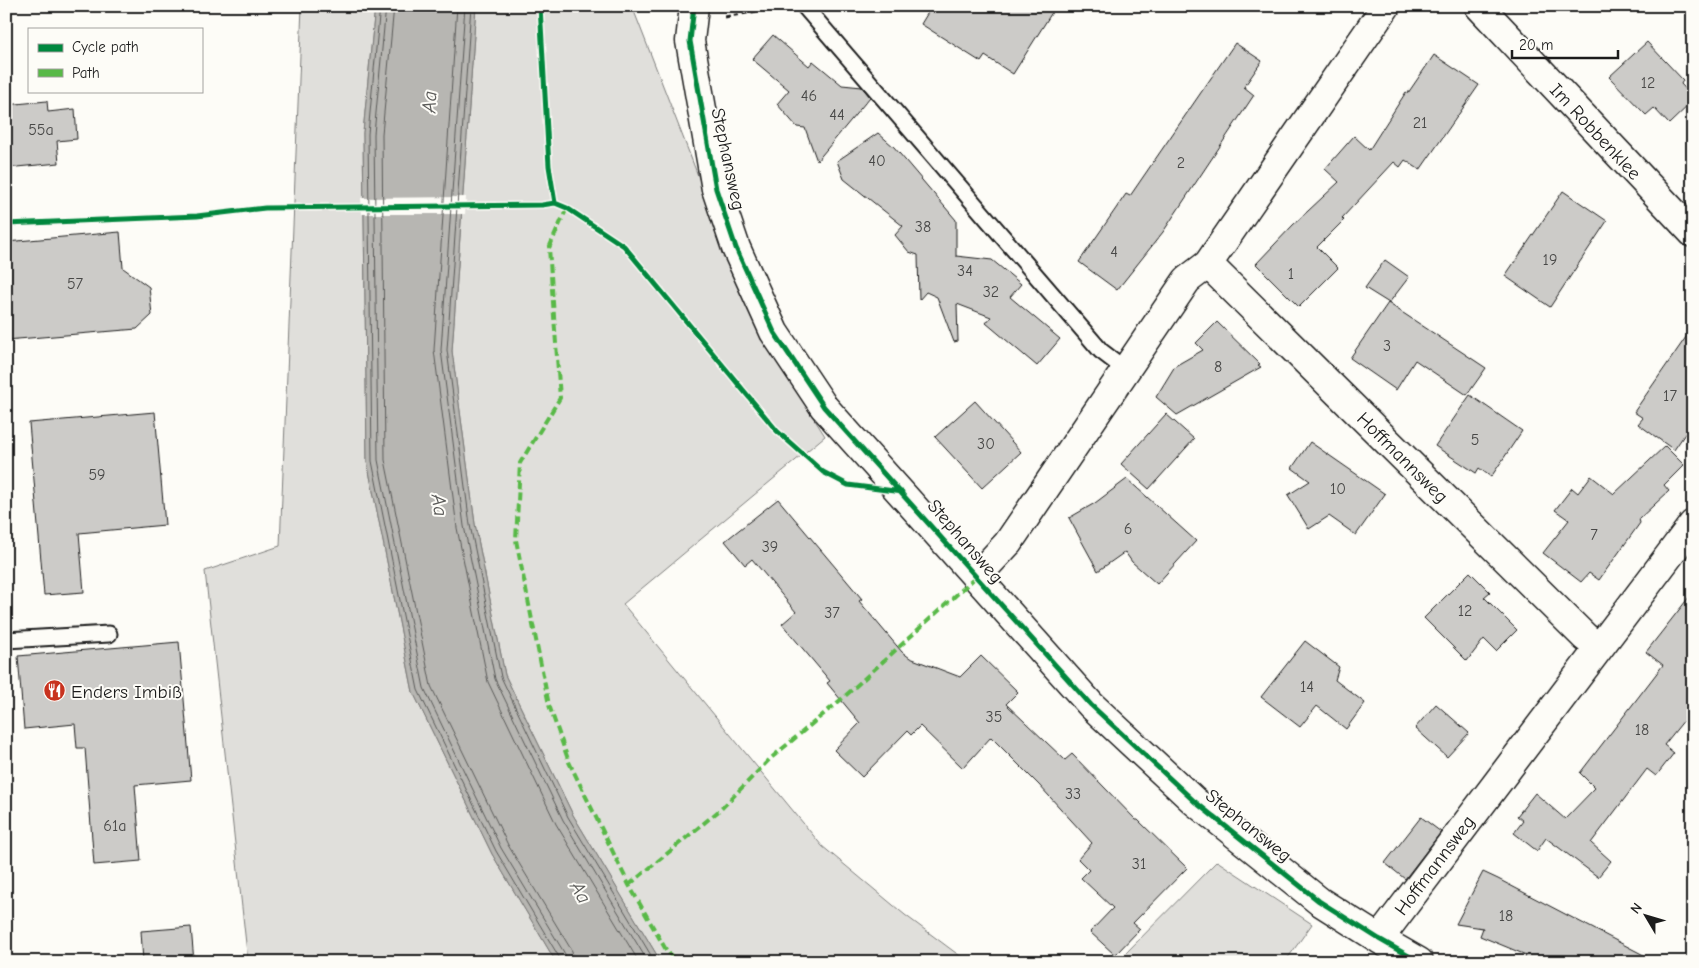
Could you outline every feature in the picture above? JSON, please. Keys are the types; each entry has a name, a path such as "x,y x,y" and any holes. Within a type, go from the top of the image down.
{"street":[{"name":"Stephansweg","path":"694,6 690,41 716,190 736,248 774,332 824,407 1091,705 1194,801 1319,901 1419,962"},
{"path":"977,576 1008,543 1187,280 1208,264 1386,6"},
{"name":"Im Robbenklee","path":"1479,6 1693,233"},
{"name":"Hoffmannsweg","path":"1208,264 1599,648"},
{"name":"Hoffmannsweg","path":"1379,939 1693,524"}],"lane":[{"path":"804,6 1101,351 1126,370"},
{"path":"6,640 109,634"}],"path":[{"path":"690,41 720,18 765,8 783,7"}],"shaded area":[{"path":"302,6 375,6 363,133 367,461 413,692 492,854 556,962 248,962 205,571 280,546"},
{"path":"476,6 632,6 758,330 825,436 623,604 822,846 905,915 968,962 661,962 573,815 505,675 475,524 452,351"},
{"path":"1217,861 1312,924 1285,962 1117,962"}],"water":[{"name":"Aa","path":"375,6 476,6 452,351 475,524 505,675 573,815 661,962 556,962 492,854 413,692 367,461 363,133"}],"pier":[{"path":"466,197 465,214 362,214 361,198"}],"building":[{"path":"932,6 1056,6 1013,74 985,56 981,62 921,24"},
{"path":"773,35 809,66 813,61 842,85 862,87 870,97 817,161 805,128 797,127 777,104 789,90 752,59"},
{"path":"1647,42 1683,80 1681,84 1693,97 1693,101 1669,124 1654,108 1646,115 1609,77"},
{"path":"1235,43 1262,61 1244,87 1254,95 1163,232 1117,290 1079,262 1126,194 1130,196"},
{"path":"1434,55 1479,85 1420,170 1405,160 1400,167 1394,162 1342,218 1344,220 1317,247 1338,268 1299,307 1256,264 1293,225 1339,182 1325,169 1354,136 1369,150 1406,92 1408,93"},
{"path":"47,101 48,112 75,109 77,139 57,141 59,163 6,168 6,105"},
{"path":"878,133 894,147 956,220 956,256 992,260 1021,284 1010,297 1060,339 1037,366 986,323 991,317 957,304 958,341 954,342 937,297 926,292 919,300 918,255 909,252 895,235 903,226 844,179 837,161"},
{"path":"1563,191 1607,221 1550,307 1505,276"},
{"path":"120,232 123,268 149,287 152,315 137,329 6,340 6,242"},
{"path":"1385,260 1409,277 1389,303 1365,288"},
{"path":"1388,303 1486,368 1467,395 1415,360 1396,390 1350,358"},
{"path":"1217,322 1261,367 1177,415 1156,397 1175,366 1203,350 1196,343"},
{"path":"1693,327 1693,422 1674,450 1638,424 1643,418 1634,412"},
{"path":"1470,395 1522,431 1491,477 1479,468 1476,473 1435,446"},
{"path":"975,401 1021,452 982,488 935,437"},
{"path":"155,412 165,525 79,533 84,592 44,595 29,423"},
{"path":"1166,414 1194,439 1149,489 1121,464"},
{"path":"1310,442 1385,494 1356,535 1329,516 1309,529 1288,495 1310,481 1292,468"},
{"path":"1665,446 1684,465 1664,485 1669,491 1639,519 1640,523 1599,580 1589,573 1581,582 1543,553 1569,520 1555,510 1572,488 1578,493 1591,476 1614,494"},
{"path":"1127,479 1196,541 1157,584 1132,562 1125,552 1098,571 1069,518 1095,503"},
{"path":"778,499 862,599 859,601 902,652 910,658 960,677 981,656 1018,692 1006,704 1065,760 1072,754 1136,820 1187,868 1133,923 1140,929 1115,955 1090,932 1113,908 1081,878 1089,870 1078,859 1092,843 1039,785 991,737 963,768 920,726 911,735 907,731 862,777 834,750 860,723 827,683 830,681 782,624 796,612 752,559 745,565 725,541"},
{"path":"1470,572 1490,592 1484,597 1517,630 1496,651 1484,639 1467,661 1424,618"},
{"path":"1693,592 1693,709 1664,745 1674,753 1656,776 1647,769 1591,843 1611,861 1598,877 1546,838 1537,851 1514,833 1523,821 1517,816 1535,793 1565,819 1595,788 1580,773 1663,665 1646,652"},
{"path":"1305,641 1339,667 1335,680 1365,703 1346,729 1317,706 1300,727 1261,697"},
{"path":"179,642 191,780 135,785 141,861 94,865 85,748 77,748 75,724 24,729 18,656"},
{"path":"1436,704 1469,733 1447,757 1415,728"},
{"path":"1421,817 1441,832 1405,879 1385,863"},
{"path":"1483,872 1657,962 1524,962 1526,955 1480,936 1483,928 1456,924"},
{"path":"191,927 194,962 143,962 141,931"}],"marked path":[{"path":"567,208 549,248 560,398 520,463 516,540 549,705 569,762 629,885 665,948 676,962"},
{"path":"629,885 721,809 770,759 844,697 977,576"}],"cycle path":[{"path":"540,6 549,166 555,203"},
{"path":"694,6 690,41 716,189 736,248 774,332 824,407 1091,705 1194,801 1319,901 1419,962"},
{"path":"6,224 197,216 265,208 542,205 555,203 567,208 624,246 777,431 823,472 848,485 902,492"}],"place":[{"name":"Enders Imbiß","path":"55,691"}]}
